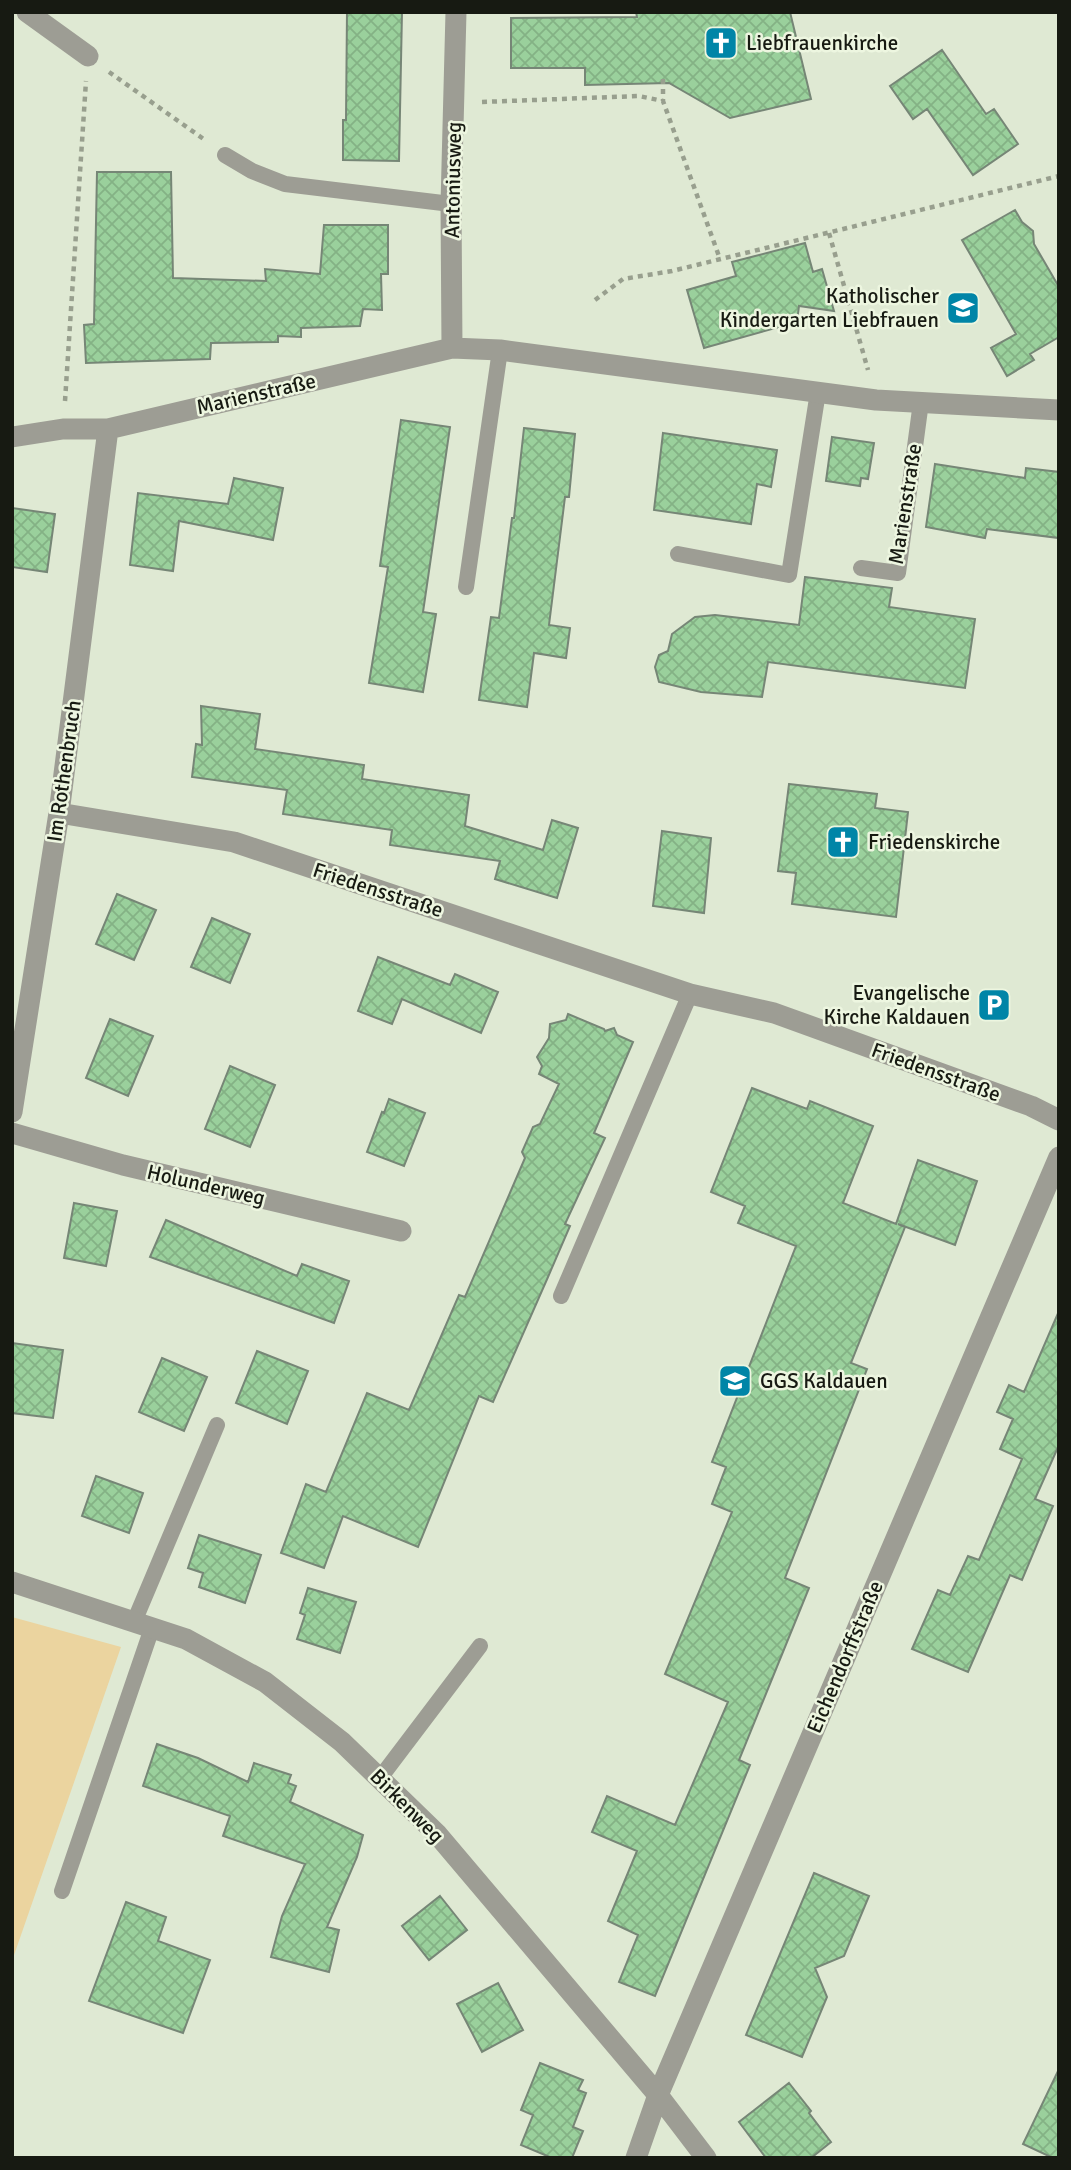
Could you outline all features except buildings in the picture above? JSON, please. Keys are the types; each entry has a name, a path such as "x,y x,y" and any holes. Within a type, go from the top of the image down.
{"street":[{"path":"27,12 88,56"},
{"name":"Antoniusweg","path":"453,348 451,204 456,12"},
{"name":"Marienstraße","path":"12,437 63,429 108,429 453,348 500,350 876,400 1059,410"},
{"name":"Im Rothenbruch","path":"12,1112 59,813 108,429"},
{"name":"Friedensstraße","path":"59,813 234,842 690,994 774,1013 1031,1106 1059,1120"},
{"name":"Holunderweg","path":"12,1133 122,1165 401,1231"},
{"name":"Eichendorffstraße","path":"636,2158 658,2095 1059,1157"},
{"name":"Birkenweg","path":"12,1582 186,1639 265,1682 342,1742 437,1834 658,2095 706,2158"}],"lane":[{"path":"225,155 252,171 285,184 451,204"},
{"path":"466,587 500,350"},
{"path":"678,554 789,575 818,392"},
{"name":"Marienstraße","path":"861,568 898,573 921,402"},
{"path":"561,1296 690,994"},
{"path":"62,1891 178,1513 216,1424"},
{"path":"380,1778 480,1646"}],"path":[{"path":"88,56 225,155"},
{"path":"63,429 88,56"},
{"path":"663,79 663,101 720,259"},
{"path":"454,103 639,96 663,101"},
{"path":"595,300 623,279 720,259 1059,176"},
{"path":"829,233 876,400"}],"shaded area":[{"path":"12,1617 121,1647 12,1961"}],"place":[{"name":"Liebfrauenkirche","path":"721,43"},
{"name":"Katholischer Kindergarten Liebfrauen","path":"963,308"},
{"name":"Friedenskirche","path":"843,842"},
{"name":"Evangelische Kirche Kaldauen","path":"994,1005"},
{"name":"GGS Kaldauen","path":"735,1381"}]}
